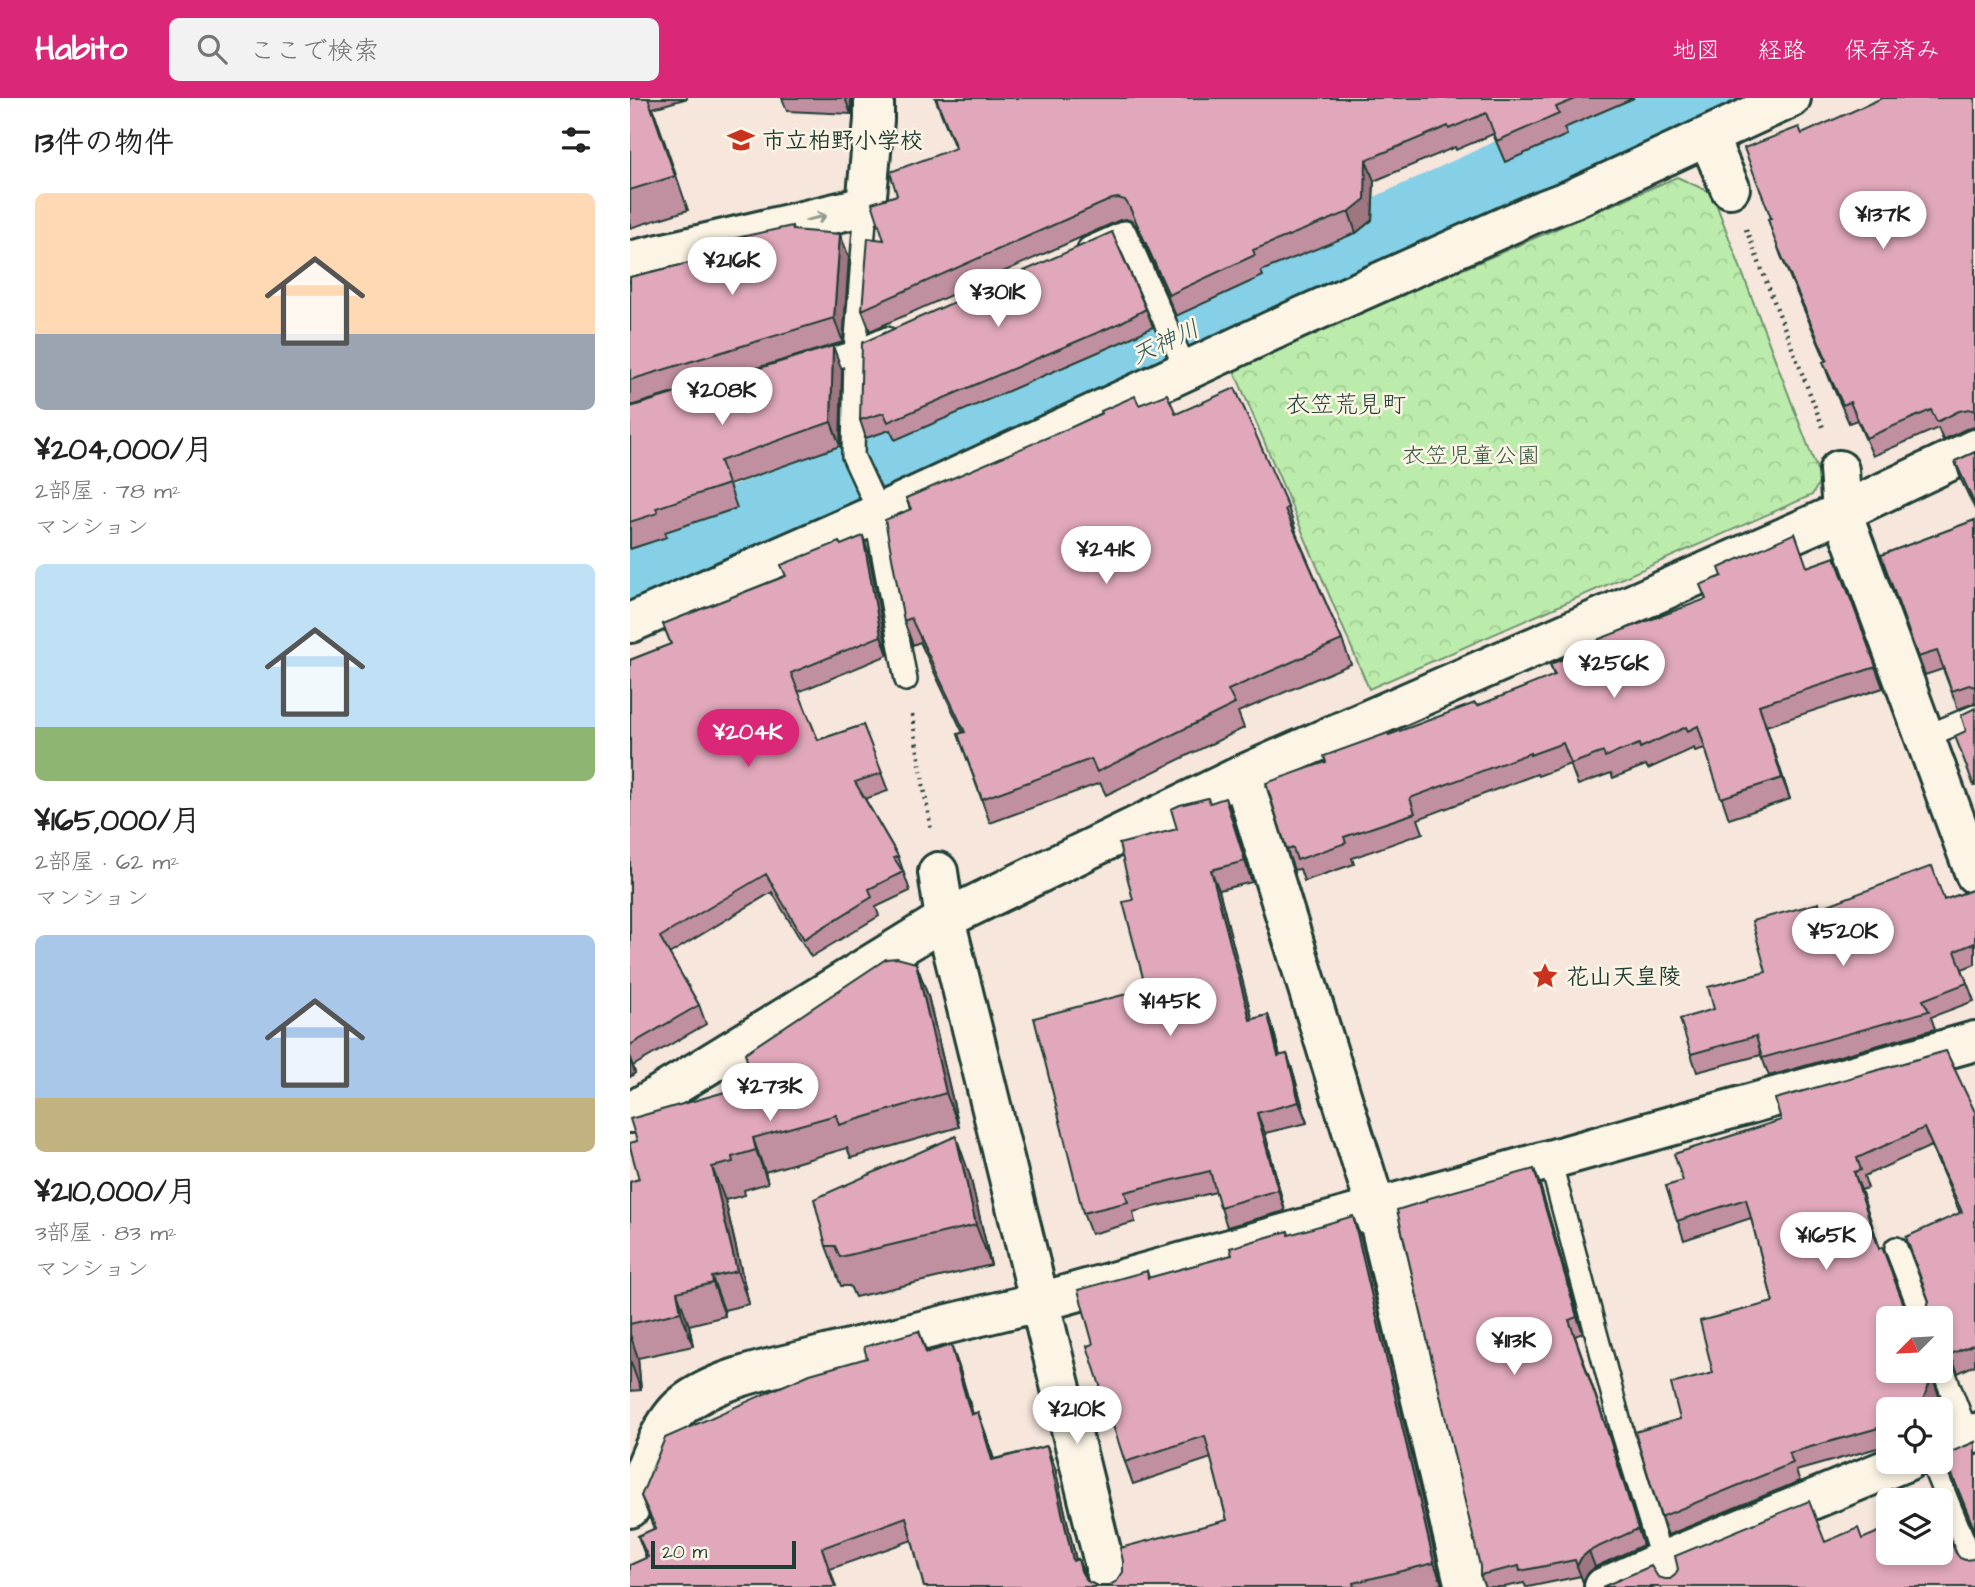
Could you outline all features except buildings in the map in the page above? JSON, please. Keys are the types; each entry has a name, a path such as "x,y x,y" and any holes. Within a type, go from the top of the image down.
{"street":[{"path":"630,261 866,206 874,98"},
{"path":"630,623 1183,361 1709,137 1791,98"},
{"path":"1709,137 1730,188"},
{"path":"630,1112 945,919 1242,775 1842,512 1975,449"},
{"path":"1839,470 1842,512 1975,874"},
{"path":"1242,775 1376,1208 1465,1587"},
{"path":"938,872 945,919 1110,1587"},
{"path":"630,1508 652,1453 681,1406 708,1390 749,1375 939,1325 1040,1302 1975,1041"},
{"path":"1604,1587 1667,1574 1879,1474"}],"lane":[{"path":"866,206 855,352 853,456 874,506 906,680"},
{"path":"1076,254 1125,232 1183,361"},
{"path":"789,372 855,352 904,330"},
{"path":"1925,737 1975,716"},
{"path":"1550,1160 1623,1434 1667,1574"},
{"path":"1896,1248 1918,1306"},
{"path":"1946,1383 1961,1439"},
{"path":"1936,1474 1975,1568"}],"path":[{"path":"1730,188 1839,470"},
{"path":"906,680 938,872"}],"green space":[{"name":"衣笠児童公園","path":"1677,177 1712,193 1821,480 1812,495 1369,689 1233,368"}],"waterway":[{"name":"天神川","path":"630,576 884,471 1695,98"}],"place":[{"name":"市立柏野小学校","path":"741,140"},
{"name":"花山天皇陵","path":"1545,976"}],"district":[{"name":"衣笠荒見町","path":"1346,404"}]}
